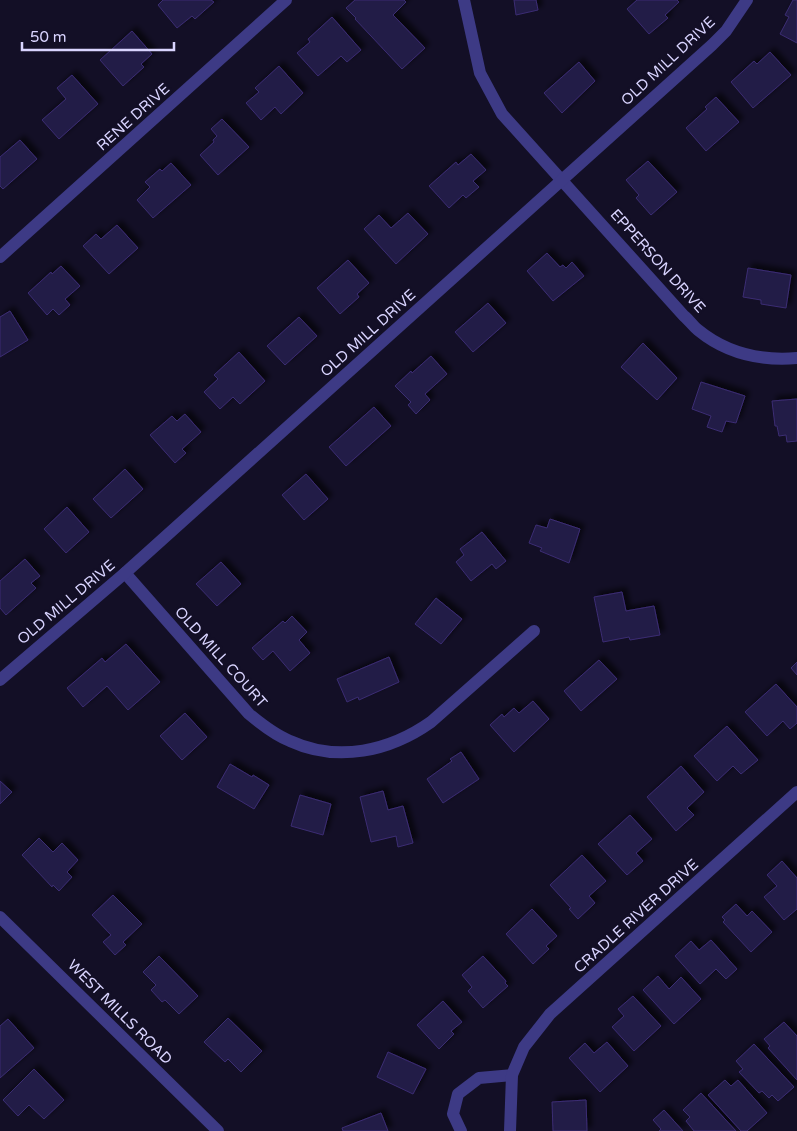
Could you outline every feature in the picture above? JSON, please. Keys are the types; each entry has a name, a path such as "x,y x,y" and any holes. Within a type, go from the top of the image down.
{"street":[{"name":"RENE DRIVE","path":"0,258 286,0"},
{"name":"EPPERSON DRIVE","path":"464,0 480,72 502,114 684,316 698,330 722,345 749,356 778,359 797,358"},
{"name":"OLD MILL DRIVE","path":"0,680 125,573 563,180 720,37 747,0"},
{"name":"OLD MILL COURT","path":"125,573 249,714 264,726 290,741 327,752 376,749 417,732 431,722 534,631"},
{"name":"CRADLE RIVER DRIVE","path":"510,1131 512,1075 524,1047 550,1014 797,792"},
{"name":"WEST MILLS ROAD","path":"0,916 218,1131"},
{"path":"461,1131 453,1114 458,1094 479,1078 512,1075"}],"building":[{"path":"163,0 211,0 214,2 195,19 192,16 177,28 158,5"},
{"path":"355,0 404,0 406,2 393,15 425,48 402,69 346,8"},
{"path":"514,0 536,0 538,10 516,15"},
{"path":"637,0 677,0 679,2 665,15 668,18 649,34 627,9"},
{"path":"793,0 797,0 797,43 780,34 789,17 785,15"},
{"path":"332,17 361,50 347,62 341,56 318,76 297,53 310,42 308,39"},
{"path":"132,31 152,54 141,64 144,67 123,86 100,60"},
{"path":"770,52 791,75 753,108 731,82 754,61 757,64"},
{"path":"579,62 595,81 562,113 544,93"},
{"path":"279,66 303,93 281,114 275,107 261,120 246,103 259,92 255,88"},
{"path":"72,75 98,104 59,139 42,120 66,99 57,88"},
{"path":"716,97 739,122 706,151 686,128 707,109 705,107"},
{"path":"222,119 249,147 218,175 200,155 214,142 213,140 217,136 211,129"},
{"path":"20,140 37,159 3,189 0,186 0,157"},
{"path":"471,154 486,170 473,181 479,187 466,198 463,195 449,208 429,186 456,162 458,165"},
{"path":"648,161 677,192 651,215 636,198 639,195 626,180"},
{"path":"171,163 191,185 153,218 137,200 150,187 145,182 160,169 162,171"},
{"path":"408,213 428,234 396,264 364,229 379,215 391,228"},
{"path":"117,225 138,248 109,274 83,246 96,234 101,239"},
{"path":"547,253 560,267 563,265 566,268 572,262 584,276 553,301 527,271"},
{"path":"348,260 369,283 357,294 359,297 340,314 317,288"},
{"path":"61,266 80,286 65,299 70,305 59,315 53,309 47,315 28,293 51,272 52,274"},
{"path":"748,268 791,275 786,308 761,304 761,300 743,297"},
{"path":"488,303 506,323 473,352 455,332"},
{"path":"10,311 28,340 0,357 0,317"},
{"path":"299,317 317,336 285,365 267,346"},
{"path":"643,343 677,378 657,400 621,367"},
{"path":"239,352 265,381 240,404 233,397 220,409 204,392 218,379 214,375"},
{"path":"431,356 447,374 425,394 430,400 416,414 408,405 411,402 395,386"},
{"path":"701,382 745,396 736,423 726,421 722,432 707,427 711,416 692,409"},
{"path":"797,399 797,441 787,442 786,435 779,436 777,426 775,426 772,401"},
{"path":"374,407 391,426 346,466 329,447"},
{"path":"185,414 201,432 182,449 186,453 175,463 150,435 172,416 177,421"},
{"path":"125,469 143,489 111,518 93,499"},
{"path":"306,474 328,499 304,520 282,495"},
{"path":"67,507 89,532 66,553 44,529"},
{"path":"550,519 580,529 569,563 540,551 542,548 529,543 536,525 547,528"},
{"path":"482,532 506,561 496,569 492,564 471,581 456,562 464,555 460,549"},
{"path":"25,559 40,576 31,583 36,588 6,615 0,608 0,581"},
{"path":"221,562 241,584 217,606 196,584"},
{"path":"622,592 626,611 654,606 660,635 630,640 629,637 603,642 594,597"},
{"path":"436,598 462,619 441,644 415,624"},
{"path":"292,616 307,632 299,640 310,653 290,671 273,651 263,660 252,648 283,621 285,623"},
{"path":"126,644 160,682 128,710 107,686 83,707 67,688 102,658 105,662"},
{"path":"389,657 399,682 359,700 358,697 347,702 337,679"},
{"path":"599,660 617,679 581,711 564,691"},
{"path":"797,662 797,675 791,668"},
{"path":"776,684 797,707 797,723 790,729 783,721 767,736 745,712"},
{"path":"533,701 549,719 514,752 490,725 502,714 504,717 514,708 519,713"},
{"path":"185,713 207,737 182,760 160,736"},
{"path":"727,726 758,760 741,774 733,766 717,781 694,756"},
{"path":"461,752 479,779 443,803 427,779"},
{"path":"230,764 269,785 254,809 217,787"},
{"path":"681,766 704,792 687,808 694,815 676,831 647,797"},
{"path":"0,781 12,792 0,804"},
{"path":"383,791 388,810 403,806 413,843 398,847 396,836 371,842 360,797"},
{"path":"300,795 331,804 323,835 291,826"},
{"path":"630,815 652,839 636,853 643,861 627,875 598,844"},
{"path":"39,838 53,852 62,843 78,860 67,872 72,877 59,891 53,885 52,887 22,855"},
{"path":"582,855 606,881 589,896 595,903 578,919 569,909 571,908 550,885"},
{"path":"782,861 797,878 797,909 784,920 764,897 777,886 767,875"},
{"path":"113,895 142,924 123,942 126,945 115,955 103,942 111,935 92,915"},
{"path":"736,904 747,916 752,911 772,932 751,952 723,922 725,920 722,917"},
{"path":"532,909 557,936 546,946 549,949 533,964 506,934"},
{"path":"711,940 737,969 726,979 716,969 700,984 675,956 691,941 699,950"},
{"path":"159,956 198,996 179,1014 165,1000 162,1002 151,990 156,985 143,972"},
{"path":"483,956 506,981 505,983 508,986 483,1008 468,991 472,987 462,975"},
{"path":"658,976 669,989 681,977 701,999 674,1024 643,990"},
{"path":"633,996 661,1026 634,1051 612,1027 624,1016 618,1009"},
{"path":"443,1001 462,1022 451,1031 454,1034 439,1049 417,1025"},
{"path":"228,1018 262,1051 241,1072 228,1059 225,1062 204,1042"},
{"path":"8,1019 34,1048 0,1078 0,1026"},
{"path":"784,1022 797,1036 797,1080 768,1048 770,1046 764,1039"},
{"path":"607,1042 628,1066 600,1092 569,1058 585,1043 594,1053"},
{"path":"754,1044 794,1087 778,1101 772,1095 769,1098 762,1091 759,1093 739,1072 743,1069 736,1061"},
{"path":"388,1052 426,1069 413,1094 377,1077"},
{"path":"34,1069 64,1100 44,1119 29,1105 18,1116 3,1100"},
{"path":"725,1080 731,1086 738,1080 767,1113 747,1131 741,1131 708,1095"},
{"path":"701,1093 736,1131 694,1131 686,1121 690,1117 683,1110"},
{"path":"586,1100 587,1131 553,1131 552,1102"},
{"path":"664,1110 683,1131 659,1131 661,1129 653,1120"},
{"path":"381,1113 388,1131 343,1131 342,1128"}]}
